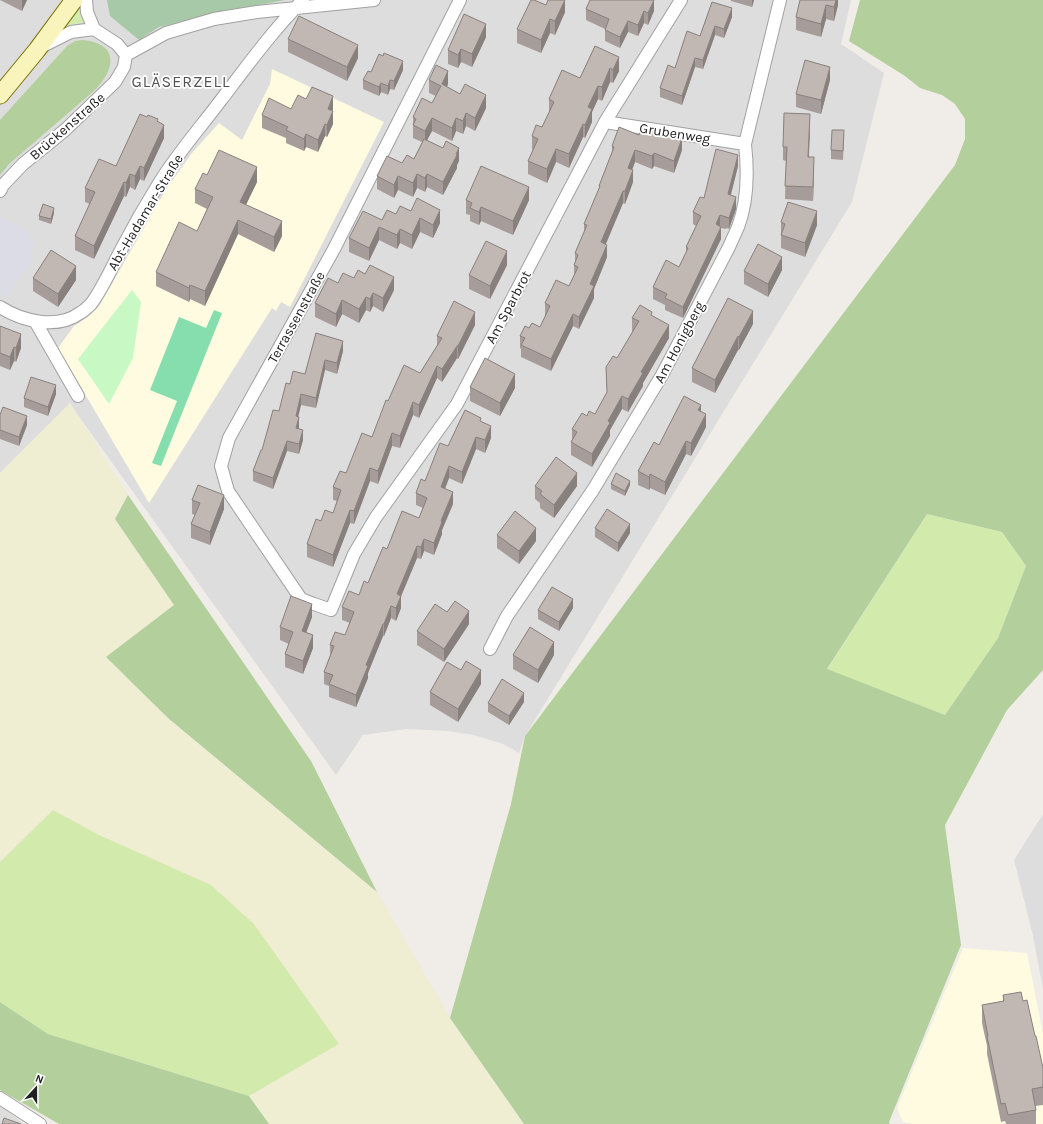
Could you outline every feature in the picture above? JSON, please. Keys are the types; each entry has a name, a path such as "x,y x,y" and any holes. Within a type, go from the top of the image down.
{"main road":[{"path":"0,94 37,50 74,0"}],"street":[{"path":"86,0 87,12 94,29 117,44 126,55 166,33 214,19 300,4 374,0"},
{"name":"Terrassenstraße","path":"331,610 301,599 228,491 221,466 229,438 334,249 460,0"},
{"name":"Am Sparbrot","path":"331,610 354,554 376,517 457,404 605,122 681,0"},
{"name":"Am Honigberg","path":"490,649 507,616 592,490 662,375 729,247 738,226 746,194 745,144 780,0"},
{"name":"Abt-Hadamar-Straße","path":"0,307 19,317 50,323 65,320 78,315 91,305 159,183 252,59 300,4"},
{"path":"37,50 71,32 94,29"},
{"name":"Brückenstraße","path":"0,191 3,185 24,164 65,130 115,82 124,67 126,55"},
{"name":"Grubenweg","path":"605,122 745,144"},
{"path":"35,321 78,396"},
{"path":"0,1098 40,1124"}],"shaded area":[{"path":"0,0 851,0 841,44 884,73 852,202 525,736 519,753 503,744 474,735 448,731 406,729 363,735 336,775 70,404 0,473"},
{"path":"272,69 384,122 290,307 281,302 276,311 272,308 149,503 58,348 74,326 88,317 99,306 165,191 192,153 219,123 242,140 270,84"},
{"path":"0,217 25,229 33,244 32,261 5,298 0,292"},
{"path":"70,403 128,495 115,519 174,605 107,657 168,718 377,892 450,1018 524,1124 269,1124 249,1096 338,1044 99,835 53,810 0,861 0,473"},
{"path":"1043,814 1043,989 1033,936 1014,860"},
{"path":"963,948 1027,953 1043,1034 1043,1124 913,1124 903,1122 897,1108"},
{"path":"0,1105 24,1124 0,1124"}],"green space":[{"path":"107,0 285,0 159,27 139,40 110,16"},
{"path":"860,0 1043,0 1043,670 1007,710 945,825 961,945 889,1122 890,1124 524,1124 450,1018 511,804 525,736 955,165 965,139 965,119 955,104 942,95 920,88 905,76 849,41","holes":["927,514 1002,532 1026,566 998,638 945,715 827,669"]},
{"path":"79,6 79,12 84,22 68,26 61,31"},
{"path":"83,40 95,42 108,52 110,66 107,74 95,90 9,164 0,175 0,120 67,46 75,41"},
{"path":"132,290 141,302 133,358 109,404 78,359"},
{"path":"214,310 222,313 161,466 152,463 177,401 150,390 179,317 206,328"},
{"path":"128,495 311,761 377,892 168,718 106,657 174,605 115,519"},
{"path":"927,514 1002,532 1026,566 998,638 945,715 827,670"},
{"path":"53,810 99,835 211,885 254,924 339,1044 249,1096 48,1034 0,1002 0,862"},
{"path":"0,1002 48,1034 249,1096 269,1124 59,1124 0,1090"}],"building":[{"path":"531,0 546,5 548,0 565,0 555,21 550,19 541,40 517,29"},
{"path":"590,0 654,0 648,13 644,11 638,25 628,21 620,37 605,30 609,19 586,9"},
{"path":"800,0 836,0 834,7 826,5 821,24 796,17"},
{"path":"712,2 732,8 724,29 715,26 703,60 695,58 682,96 660,88 668,65 675,68 687,31 700,36"},
{"path":"464,14 486,24 472,54 461,49 458,55 448,50"},
{"path":"299,16 358,45 347,67 288,39"},
{"path":"595,46 619,57 613,70 610,68 602,87 598,86 588,107 592,109 569,154 556,149 547,169 528,161 538,139 532,136 536,125 542,127 554,102 549,99 562,70 580,78"},
{"path":"384,53 403,61 394,81 390,80 388,86 381,83 379,87 363,80 368,71 371,72 379,54 383,56"},
{"path":"805,60 830,67 821,100 796,94"},
{"path":"436,65 448,71 442,84 460,94 465,84 486,95 475,118 466,113 463,121 456,118 452,128 432,118 425,131 413,125 416,119 413,117 422,98 432,103 441,86 429,80"},
{"path":"312,87 333,96 328,109 333,111 318,140 306,134 304,139 286,130 288,127 262,115 269,98 291,109 298,95 306,99"},
{"path":"784,113 810,114 808,157 814,157 813,187 785,186 787,147 783,147"},
{"path":"140,114 158,119 157,121 164,125 144,168 140,166 135,176 130,174 126,183 124,182 94,246 75,236 95,192 85,188 99,159 116,166"},
{"path":"619,127 639,135 642,128 660,135 662,130 682,138 674,161 654,153 652,156 635,150 628,168 633,170 625,191 623,191 601,242 607,245 590,284 594,286 579,317 573,314 551,359 521,345 525,338 520,336 525,326 529,328 532,323 540,327 550,306 545,303 556,280 569,286 578,267 574,265 578,255 575,253 587,225 584,224 600,186 614,147 612,146"},
{"path":"832,130 844,130 843,151 831,150"},
{"path":"424,139 443,148 446,141 459,148 443,182 427,174 425,178 417,174 413,183 398,176 394,185 377,176 387,156 402,163 407,155 414,159"},
{"path":"716,149 738,155 728,194 736,197 729,218 720,215 716,224 721,227 683,307 665,298 667,294 653,287 666,260 679,267 688,248 686,247 701,216 693,212 700,197 704,198"},
{"path":"219,150 257,167 240,202 282,221 274,237 238,220 205,291 190,285 189,288 156,272 179,222 197,231 213,197 195,189 203,173 207,175"},
{"path":"481,166 529,187 513,221 481,207 479,212 470,208 472,203 466,200"},
{"path":"417,198 440,210 433,225 420,218 412,235 400,229 397,235 379,227 369,248 349,238 363,211 382,220 387,210 396,214 400,206 411,211"},
{"path":"788,202 817,211 805,243 781,235 785,224 781,222"},
{"path":"43,204 54,208 51,219 39,216"},
{"path":"486,241 507,251 490,286 469,275"},
{"path":"758,244 782,257 768,284 744,271"},
{"path":"51,250 76,266 58,294 33,278"},
{"path":"370,265 394,277 383,298 373,293 370,299 366,297 359,309 342,300 336,314 315,303 328,278 338,283 343,273 354,278 358,270 365,274"},
{"path":"728,298 753,311 715,380 692,368"},
{"path":"454,301 475,312 458,346 442,369 437,366 419,405 413,402 400,436 392,433 378,471 370,468 354,511 350,510 333,555 307,544 316,519 321,521 325,510 333,513 341,490 333,487 340,471 346,473 362,433 372,437 386,400 388,401 404,365 420,373 442,338 437,336"},
{"path":"640,305 652,312 651,315 669,325 641,372 643,373 628,399 622,396 608,421 610,423 592,454 571,442 577,432 572,429 582,413 587,416 589,411 595,414 607,392 606,367 613,356 617,358 639,321 632,318"},
{"path":"0,326 21,334 16,348 14,347 10,357 0,353"},
{"path":"316,333 343,341 337,363 325,360 316,398 301,394 296,416 299,417 296,428 303,430 299,444 287,441 273,478 253,471 262,450 273,410 279,411 286,383 290,384 293,371 305,374"},
{"path":"485,358 515,374 500,403 470,387"},
{"path":"31,377 56,385 48,407 24,398"},
{"path":"684,396 701,405 698,410 706,414 691,443 686,441 665,482 650,474 649,477 638,471 654,442 659,445"},
{"path":"3,407 27,416 19,437 0,430 0,415"},
{"path":"465,410 481,418 480,421 491,426 485,440 476,437 462,472 449,466 441,487 453,492 434,543 424,539 421,547 417,546 397,594 401,596 396,608 391,606 366,665 368,666 356,695 329,684 333,675 324,672 334,646 330,645 335,632 345,635 354,612 342,607 349,591 359,595 364,581 368,583 383,547 387,549 402,511 419,518 427,498 416,493 421,479 425,481 440,443 448,446"},
{"path":"556,457 577,473 554,505 540,494 542,491 535,486"},
{"path":"616,473 630,481 625,491 611,484"},
{"path":"198,485 224,495 210,532 191,524 200,503 192,500"},
{"path":"607,509 630,524 618,543 595,528"},
{"path":"515,511 536,528 519,551 497,535"},
{"path":"552,587 573,599 559,622 538,610"},
{"path":"291,596 312,604 302,631 313,635 303,661 285,654 293,632 280,627"},
{"path":"455,601 469,611 444,649 417,631 435,604 447,612"},
{"path":"530,627 554,642 538,670 513,655"},
{"path":"466,661 481,670 458,709 430,692 447,662 461,670"},
{"path":"502,679 524,693 509,716 488,703"},
{"path":"1021,992 1023,1001 1027,1000 1036,1036 1043,1068 1043,1087 1032,1089 1036,1110 1008,1115 1005,1103 1001,1104 982,1005 1004,1001 1003,995"},
{"path":"4,1118 21,1124 2,1124"}],"district":[{"name":"GLÄSERZELL","path":"181,81"}]}
